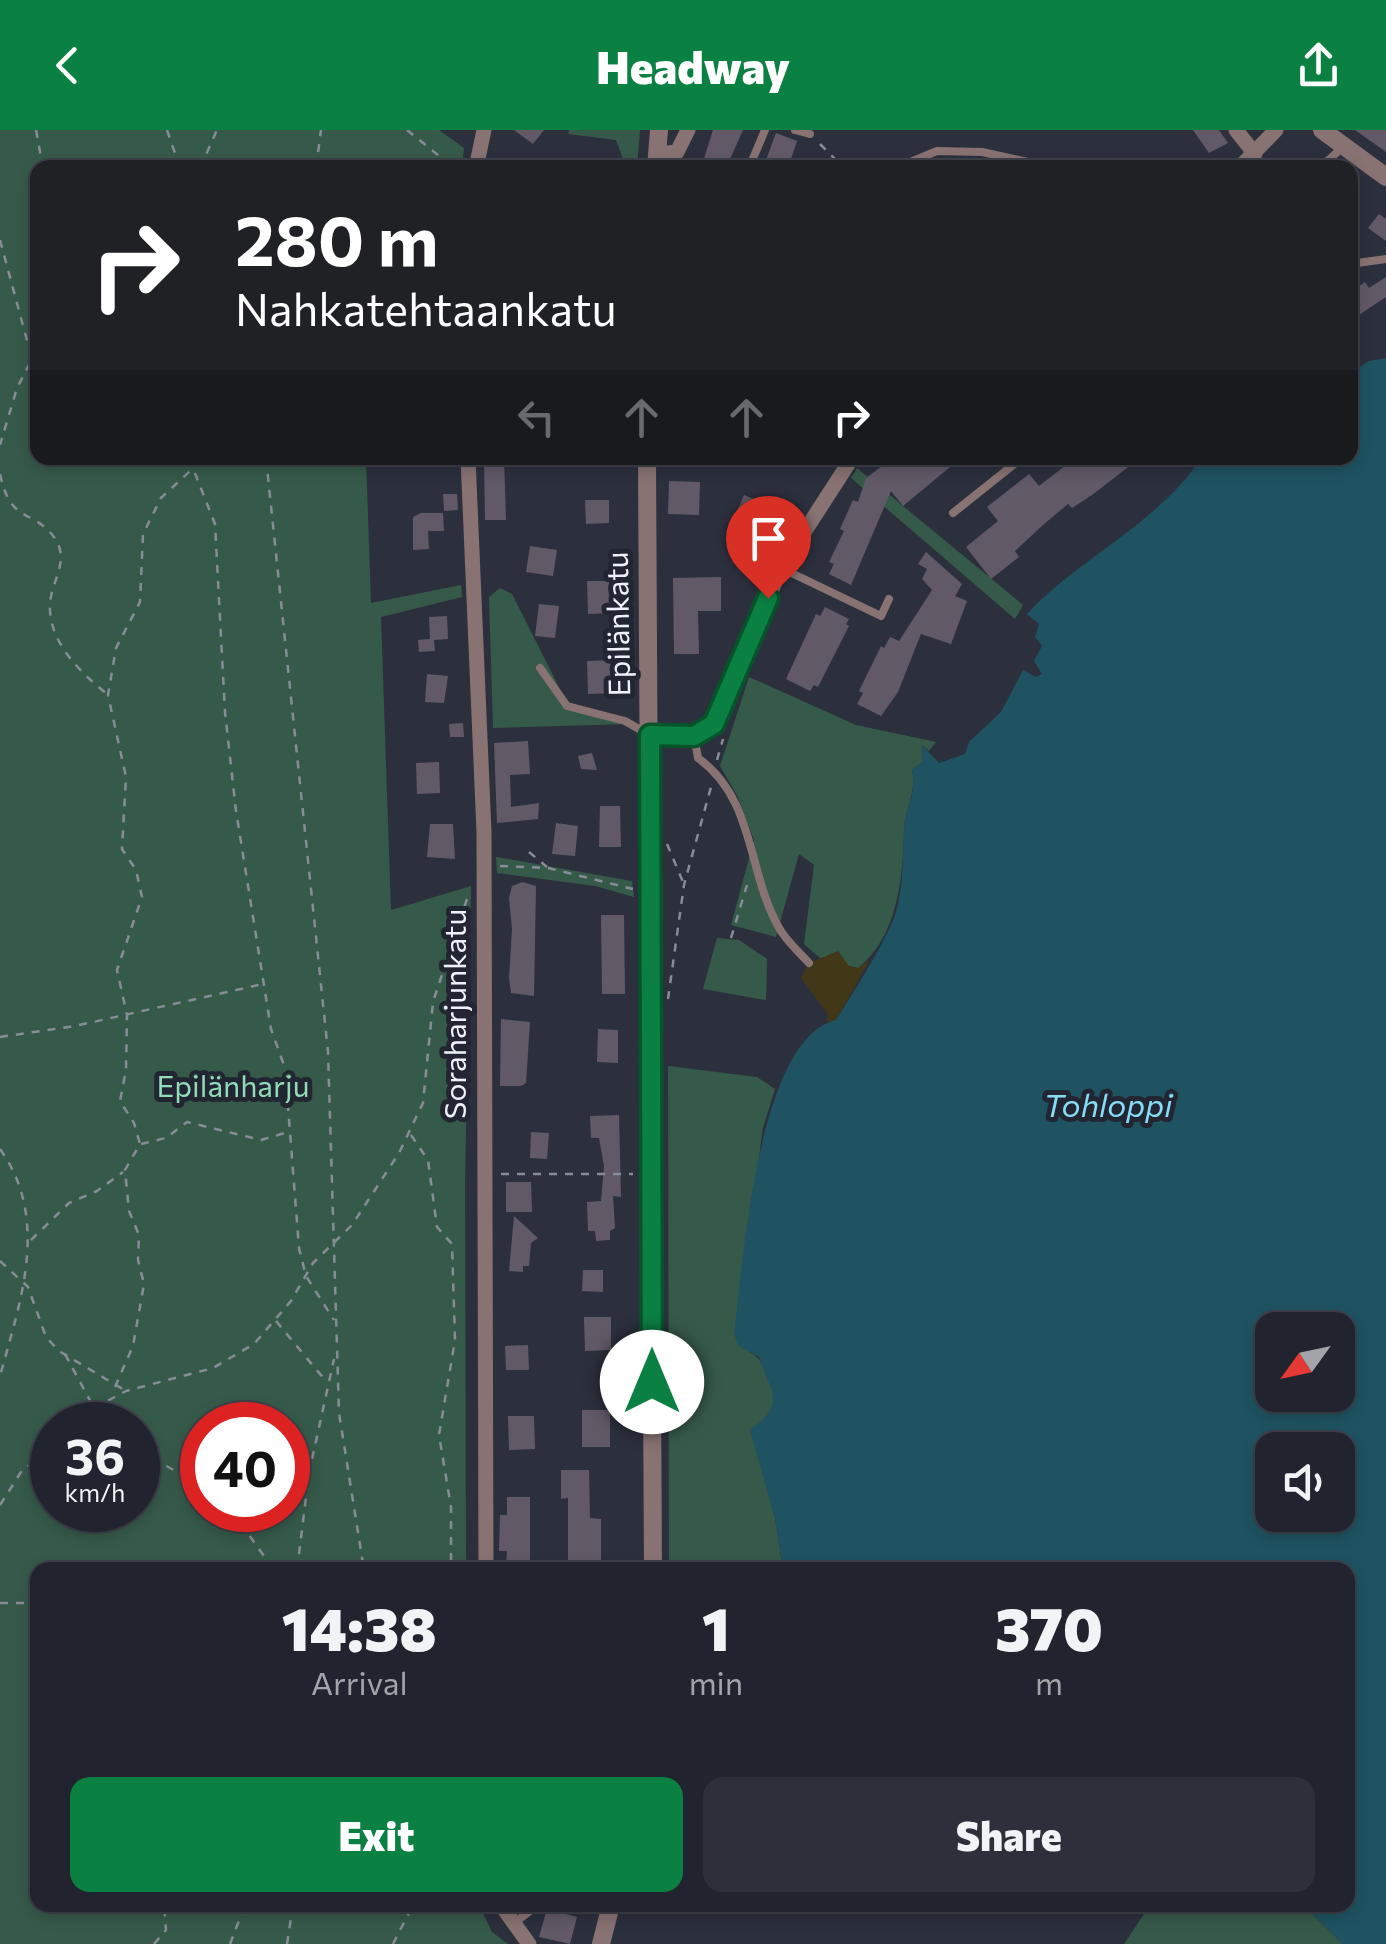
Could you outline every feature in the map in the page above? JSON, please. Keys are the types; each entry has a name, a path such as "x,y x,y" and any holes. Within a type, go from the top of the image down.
{"street":[{"path":"478,160 484,130"},
{"path":"656,160 659,130"},
{"path":"658,160 677,152 688,130"},
{"path":"1236,130 1255,154"},
{"path":"1248,160 1276,130"},
{"path":"1322,130 1386,178"},
{"name":"Soraharjunkatu","path":"468,465 484,864 486,1562"},
{"name":"Epilänkatu","path":"647,465 644,587 650,735 653,1562"},
{"path":"650,735 694,736 719,716 781,568 847,465"},
{"path":"507,1912 528,1944"},
{"path":"600,1944 609,1912"}],"lane":[{"path":"753,160 765,130"},
{"path":"795,130 810,134"},
{"path":"1329,160 1344,146"},
{"path":"915,160 937,151 982,152 1009,160"},
{"path":"1358,263 1386,259"},
{"path":"953,514 1012,465"},
{"path":"781,568 880,616 889,599"},
{"path":"540,668 567,706 625,721 650,735"},
{"path":"694,736 698,758 715,768 737,803 775,922 809,963"},
{"path":"514,1923 529,1912"}],"path":[{"path":"36,130 42,160"},
{"path":"167,130 177,160"},
{"path":"203,160 216,130"},
{"path":"317,160 322,130"},
{"path":"407,130 444,160"},
{"path":"810,134 836,160"},
{"path":"0,240 30,352"},
{"path":"0,446 17,388 30,363"},
{"path":"190,465 215,524 225,712 236,811 271,1029 284,1068 299,1248 306,1276 335,1322"},
{"path":"30,1242 68,1203 97,1191 125,1170 140,1144 134,1123 120,1101 126,1070 127,1015 117,970 142,896 136,870 122,849 126,776 108,695 116,648 140,602 143,534 162,498 199,465"},
{"path":"267,465 328,1052 339,1413 363,1562"},
{"path":"0,474 5,497 23,516 54,536 62,563 50,605 57,633 75,668 108,695"},
{"path":"667,1009 684,885 723,738"},
{"path":"528,852 548,868"},
{"path":"731,938 756,855"},
{"path":"484,864 548,868 638,891"},
{"path":"105,1402 126,1391 213,1368 254,1344 276,1321 306,1276 352,1225 423,1103 433,1002 463,911"},
{"path":"0,1037 127,1015 266,983"},
{"path":"140,1144 166,1138 187,1122 261,1140 291,1131"},
{"path":"409,1132 428,1160 438,1226 452,1244 454,1340 439,1435 451,1507 451,1562"},
{"path":"0,1149 25,1192 30,1242 0,1376"},
{"path":"116,1387 132,1346 144,1284 138,1260 139,1234 129,1211 125,1170"},
{"path":"517,1174 640,1174"},
{"path":"0,1262 28,1287 43,1332 65,1354 126,1391"},
{"path":"276,1321 326,1381"},
{"path":"298,1562 308,1473 326,1381 336,1353"},
{"path":"65,1354 91,1402"},
{"path":"0,1504 23,1469 30,1465"},
{"path":"246,1532 268,1562"},
{"path":"0,1603 30,1603"},
{"path":"154,1944 166,1930 165,1912"},
{"path":"230,1944 242,1912"},
{"path":"286,1944 292,1912"},
{"path":"393,1944 409,1912"}],"green space":[{"name":"Epilänharju","path":"0,130 439,130 464,148 463,160 30,160 30,465 366,465 371,603 461,585 462,597 381,617 391,910 471,886 465,1181 466,1562 30,1562 30,1912 482,1912 492,1932 508,1944 0,1944"},
{"path":"569,130 640,130 638,160 623,160 616,140 568,134"},
{"path":"857,468 1023,605 1015,619 851,478"},
{"path":"500,588 512,594 567,703 628,719 628,724 493,728 489,597"},
{"path":"749,677 856,725 936,742 929,751 923,746 922,762 912,770 900,886 890,923 882,940 858,968 822,960 804,944 814,865 799,854 776,937 731,925 754,840 738,797 720,766"},
{"path":"496,857 632,881 634,897 595,886 497,873"},
{"path":"717,938 739,940 767,959 766,1000 703,989"},
{"path":"668,1066 757,1077 775,1089 763,1128 742,1279 749,1352 762,1362 775,1389 771,1415 751,1430 775,1518 782,1562 669,1562"},
{"path":"1145,1912 1310,1912 1343,1944 1124,1944"}],"sand":[{"path":"838,951 849,966 858,968 870,959 836,1020 827,1022 827,1013 801,978 809,963"}],"water":[{"name":"Tohloppi","path":"1386,358 1386,1944 1343,1944 1310,1912 1355,1912 1355,1562 782,1562 775,1518 750,1430 769,1412 773,1396 759,1357 738,1346 734,1333 749,1209 771,1109 788,1067 809,1036 836,1020 893,921 913,788 912,770 922,762 922,745 939,763 965,754 969,742 1001,712 1023,670 1036,677 1042,674 1034,661 1042,646 1035,637 1039,624 1027,614 1164,502 1196,465 1358,465 1358,368"}],"building":[{"path":"514,130 544,130 533,144"},
{"path":"713,130 743,130 730,160 704,160"},
{"path":"1193,130 1219,130 1228,143 1209,153"},
{"path":"1355,130 1386,130 1386,152"},
{"path":"776,133 797,141 791,160 766,160"},
{"path":"1379,214 1386,219 1386,241 1368,228"},
{"path":"1386,277 1386,297 1358,316 1358,287 1365,282 1369,288"},
{"path":"484,465 504,465 506,520 485,520"},
{"path":"884,465 953,465 903,506 891,491 851,585 829,574 834,564 829,562 844,531 840,529 853,500 858,502 866,478"},
{"path":"1066,465 1131,465 1072,508 1068,504 1015,551 1019,557 991,579 966,547 998,521 987,507 1029,474 1039,486"},
{"path":"669,481 700,482 699,515 668,514"},
{"path":"443,494 457,494 458,510 444,511"},
{"path":"744,495 766,504 751,538 730,528"},
{"path":"585,500 609,500 609,523 586,524"},
{"path":"443,513 444,531 428,531 429,549 413,550 413,517"},
{"path":"530,546 557,550 553,576 526,572"},
{"path":"926,552 962,584 955,596 967,601 951,644 921,634 898,692 881,716 857,704 863,693 859,691 881,646 884,648 890,637 899,641 932,590 922,579 927,569 918,564"},
{"path":"721,577 721,611 698,611 699,654 674,654 673,578"},
{"path":"587,581 611,581 611,613 588,614"},
{"path":"539,604 559,606 555,638 535,636"},
{"path":"825,607 849,619 849,626 818,687 814,685 810,691 786,679 816,614 820,616"},
{"path":"447,616 448,639 434,640 435,651 419,652 418,640 430,639 429,617"},
{"path":"615,660 616,693 588,694 587,661"},
{"path":"427,674 448,676 444,703 425,702"},
{"path":"463,723 464,737 450,737 449,724"},
{"path":"528,741 530,774 510,775 511,807 539,803 538,819 497,823 494,743"},
{"path":"592,753 597,770 581,769 578,756"},
{"path":"439,762 440,793 417,794 416,763"},
{"path":"600,806 620,806 621,847 599,847"},
{"path":"556,823 578,826 575,856 552,854"},
{"path":"430,824 453,824 455,859 427,857"},
{"path":"522,882 536,886 534,996 511,993 509,978 509,898 512,886"},
{"path":"601,915 624,915 625,994 602,994"},
{"path":"501,1019 530,1022 526,1083 521,1086 500,1086"},
{"path":"598,1029 618,1030 618,1063 597,1062"},
{"path":"619,1115 621,1197 613,1196 615,1228 610,1231 610,1240 596,1241 595,1231 588,1231 587,1202 601,1201 604,1166 599,1138 591,1138 590,1116"},
{"path":"531,1132 549,1133 547,1159 530,1158"},
{"path":"506,1182 531,1182 532,1212 506,1212"},
{"path":"514,1216 538,1238 531,1243 529,1266 523,1266 523,1272 509,1271"},
{"path":"583,1270 603,1270 603,1292 582,1291"},
{"path":"584,1317 611,1317 611,1350 585,1351"},
{"path":"528,1345 529,1370 506,1370 505,1346"},
{"path":"582,1410 610,1410 610,1447 582,1447"},
{"path":"508,1416 534,1416 535,1449 509,1450"},
{"path":"561,1470 589,1470 590,1518 601,1519 601,1562 568,1562 568,1498 561,1499"},
{"path":"507,1497 530,1497 530,1562 506,1562 507,1551 499,1551 500,1515 507,1515"},
{"path":"546,1912 577,1917 570,1944 539,1937"}],"route":[{"path":"652,1382 650,735 694,736 714,724 768,598"}]}
